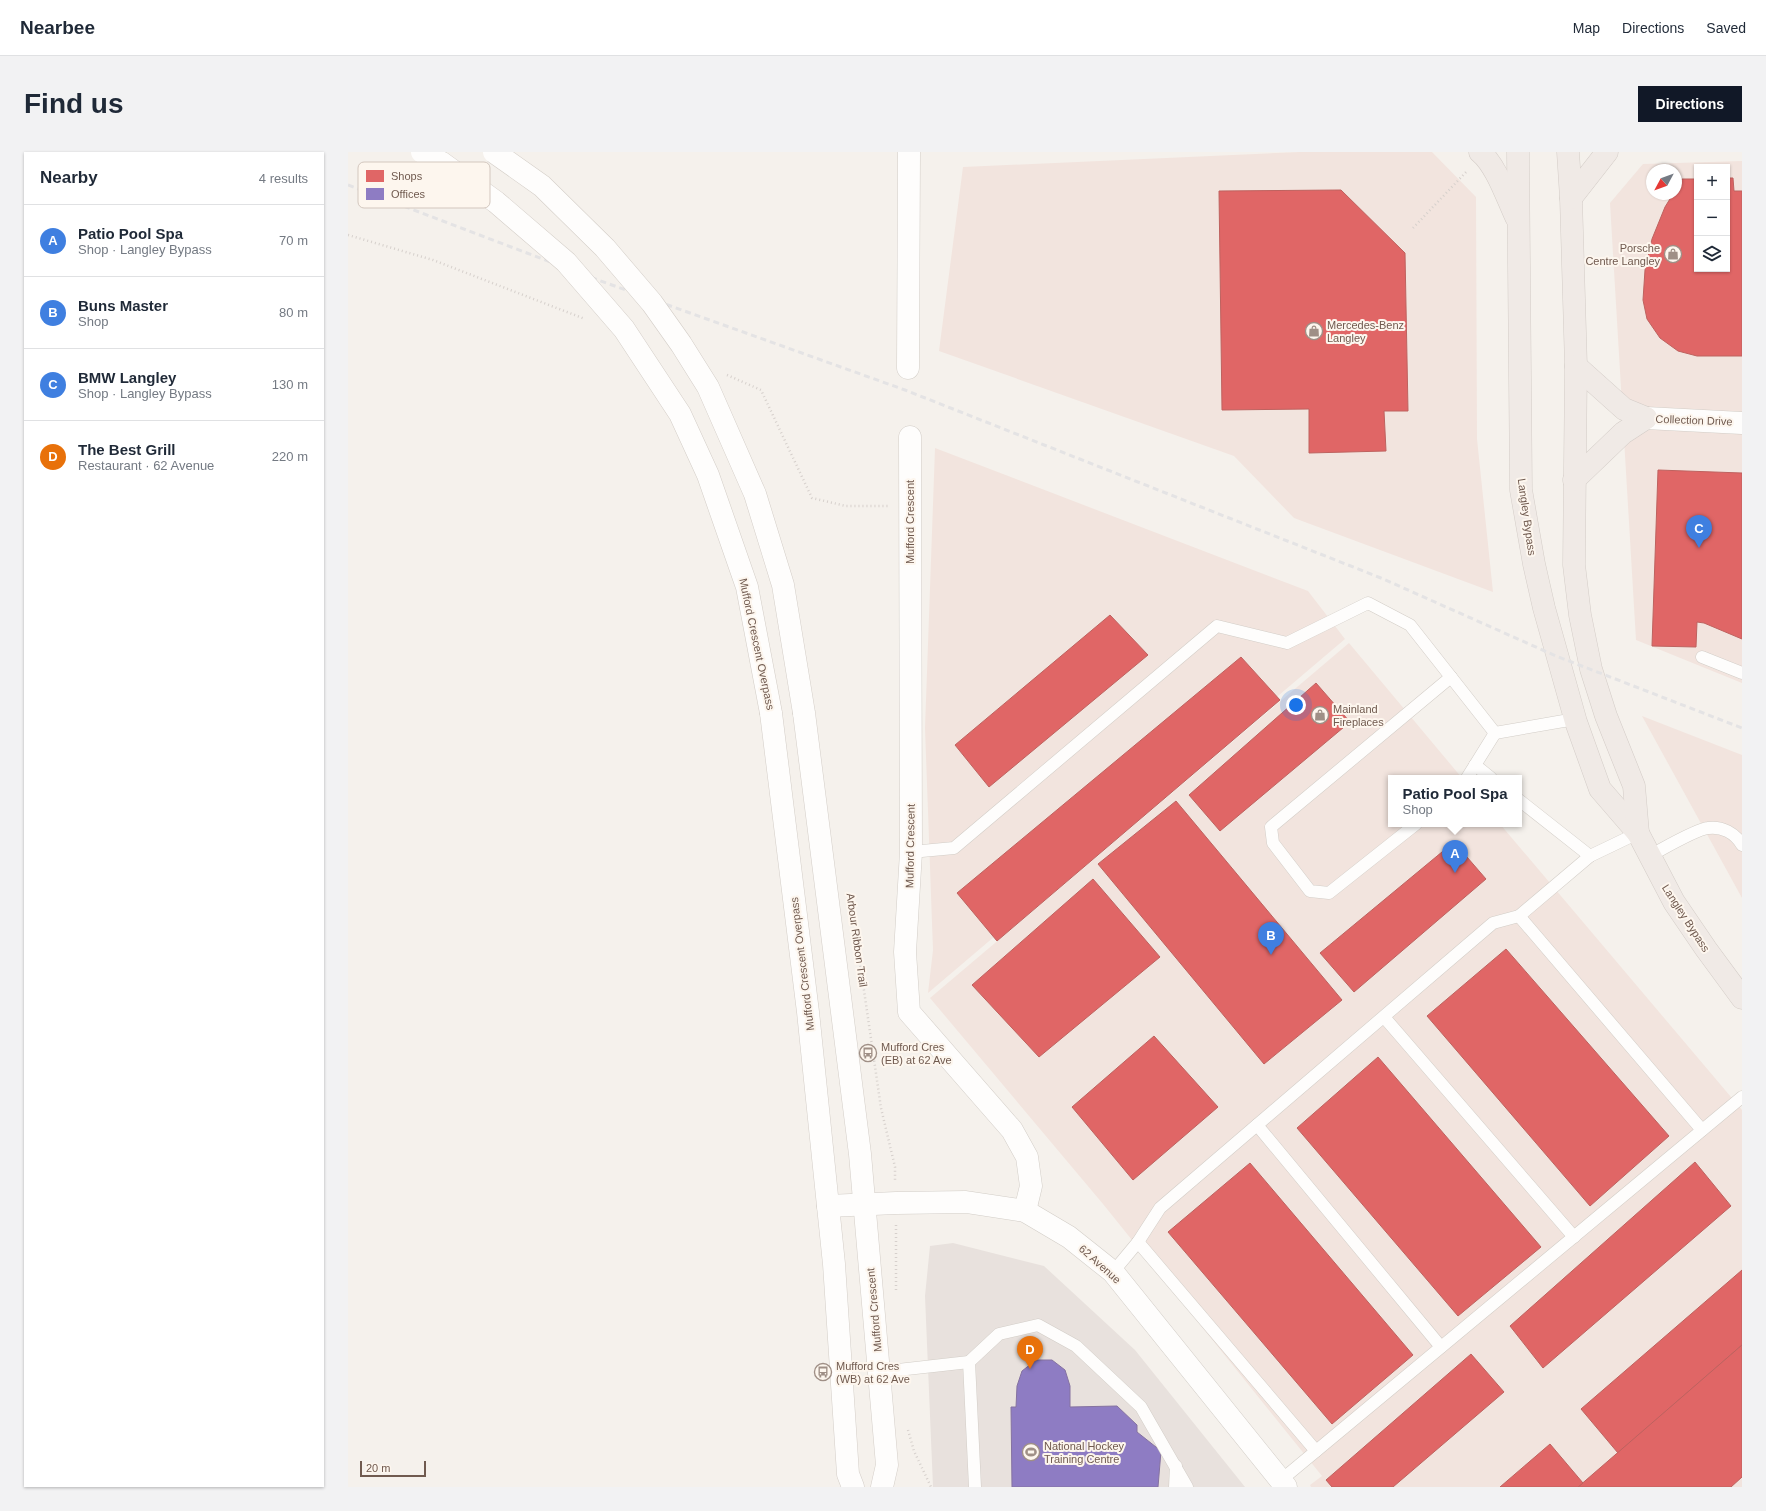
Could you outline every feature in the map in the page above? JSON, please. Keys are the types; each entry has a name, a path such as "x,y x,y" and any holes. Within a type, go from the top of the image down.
{"highway":[{"name":"Langley Bypass","path":"1518,152 1520,226 1521,490 1534,564 1544,608 1575,719 1600,789 1638,834 1674,902 1742,998"},
{"name":"Langley Bypass","path":"1568,152 1571,198 1576,366 1574,565 1580,616 1591,669 1606,716 1634,786 1638,834"},
{"path":"1571,198 1607,152"},
{"path":"1474,161 1487,160 1499,181 1520,226"},
{"path":"1576,366 1624,408 1646,418"},
{"path":"1574,480 1623,433 1646,418"}],"main road":[{"name":"Mufford Crescent Overpass","path":"422,152 440,162"},
{"path":"494,152 542,186 605,248 652,303 681,344 708,387 755,494 783,585 804,713 860,1154 865,1204"},
{"path":"908,152 908,368"},
{"name":"Mufford Crescent Overpass","path":"490,198 566,262 624,329 680,414 708,475 747,587 771,713 808,1012 828,1206"},
{"name":"Collection Drive","path":"1646,418 1742,422"},
{"name":"Mufford Crescent","path":"910,437 911,852 905,952 909,1012 1012,1130 1027,1157 1031,1186 1024,1211"},
{"name":"62 Avenue","path":"828,1206 966,1202 1024,1211 1069,1237 1114,1272 1283,1484"},
{"name":"Mufford Crescent","path":"865,1204 887,1465 882,1487"},
{"path":"828,1206 834,1264 848,1474 853,1487"}],"lane":[{"path":"911,852 954,848 1217,626 1287,643 1368,603 1410,625 1495,733"},
{"path":"1702,657 1742,673"},
{"path":"1412,827 1329,893 1310,891 1273,843 1271,827 1451,677"},
{"path":"1469,775 1495,733 1575,719"},
{"path":"1475,765 1487,775"},
{"path":"1522,802 1590,856"},
{"path":"1649,856 1708,828 1725,829 1737,837 1742,845"},
{"path":"1114,1272 1138,1242 1160,1208 1493,923 1519,916 1590,856 1638,834"},
{"path":"1519,916 1702,1130"},
{"path":"1384,1016 1574,1237"},
{"path":"1283,1484 1316,1451 1742,1097"},
{"path":"1257,1125 1441,1347"},
{"path":"1138,1242 1316,1451"},
{"path":"880,1372 969,1362 999,1334 1038,1325 1076,1346 1141,1407 1187,1487"},
{"path":"969,1362 974,1487"},
{"path":"1175,1487 1176,1466"}],"path":[{"path":"1413,228 1474,161"},
{"name":"Arbour Ribbon Trail","path":"857,937 881,1108 895,1167"}],"shaded area":[{"path":"1300,152 1432,152 1476,197 1477,439 1493,592 1294,518 1234,456 939,351 963,167"},
{"path":"1742,161 1742,683 1636,640 1610,203 1643,164"},
{"path":"935,448 1308,591 1345,639 928,993 933,950 925,728"},
{"path":"1349,643 1459,775 1388,775 1388,827 1503,827 1742,1110 1742,1487 1311,1487 1310,1485 1322,1476 1103,1204 930,998"},
{"path":"1642,716 1742,755 1742,898"},
{"path":"953,1243 1044,1266 1135,1350 1245,1487 933,1487 925,1296 930,1246"}],"building: Shops":[{"name":"Porsche Centre Langley","path":"1730,178 1733,178 1734,191 1742,191 1742,356 1697,356 1678,351 1660,338 1647,319 1643,300 1645,270 1652,239 1669,200 1682,200 1682,179 1694,179 1694,272 1730,272"},
{"name":"Mercedes-Benz Langley","path":"1341,190 1405,253 1408,411 1384,411 1386,451 1309,453 1309,409 1222,410 1219,191"},
{"path":"1658,470 1742,473 1742,639 1704,623 1697,622 1696,647 1652,646"},
{"path":"1110,615 1148,655 989,787 955,745"},
{"path":"1241,657 1280,700 997,941 957,893"},
{"path":"1316,683 1350,722 1220,831 1189,795"},
{"path":"1176,801 1342,1000 1264,1064 1098,864"},
{"path":"1454,842 1486,879 1354,992 1320,953"},
{"path":"1093,879 1160,957 1039,1057 972,985"},
{"path":"1506,949 1669,1136 1590,1206 1427,1016"},
{"path":"1154,1036 1218,1107 1133,1180 1072,1107"},
{"path":"1378,1057 1541,1247 1458,1316 1297,1128"},
{"path":"1695,1162 1731,1206 1543,1368 1510,1326"},
{"path":"1250,1163 1413,1355 1332,1424 1168,1232"},
{"path":"1742,1270 1742,1345 1618,1453 1581,1409"},
{"path":"1742,1345 1742,1477 1731,1487 1578,1487"},
{"path":"1471,1354 1504,1392 1393,1487 1332,1487 1326,1480"},
{"path":"1550,1444 1583,1483 1578,1487 1500,1487"}],"building: Offices":[{"path":"1036,1360 1052,1360 1065,1370 1070,1386 1070,1407 1117,1406 1137,1425 1137,1432 1161,1451 1158,1487 1012,1487 1011,1407 1016,1407 1017,1386 1022,1371"}],"railway":[{"path":"348,185 358,189"},
{"path":"409,208 598,280 905,390 1381,578 1556,656 1742,728"}],"place":[{"name":"Porsche Centre Langley","path":"1673,254"},
{"name":"Mercedes-Benz Langley","path":"1314,331"},
{"name":"BMW Langley","path":"1699,548"},
{"name":"Mainland Fireplaces","path":"1320,715"},
{"name":"Patio Pool Spa","path":"1455,873"},
{"name":"Buns Master","path":"1271,955"},
{"name":"Mufford Cres (EB) at 62 Ave","path":"868,1053"},
{"name":"The Best Grill","path":"1030,1369"},
{"name":"Mufford Cres (WB) at 62 Ave","path":"823,1372"},
{"name":"National Hockey Training Centre","path":"1031,1452"}]}
